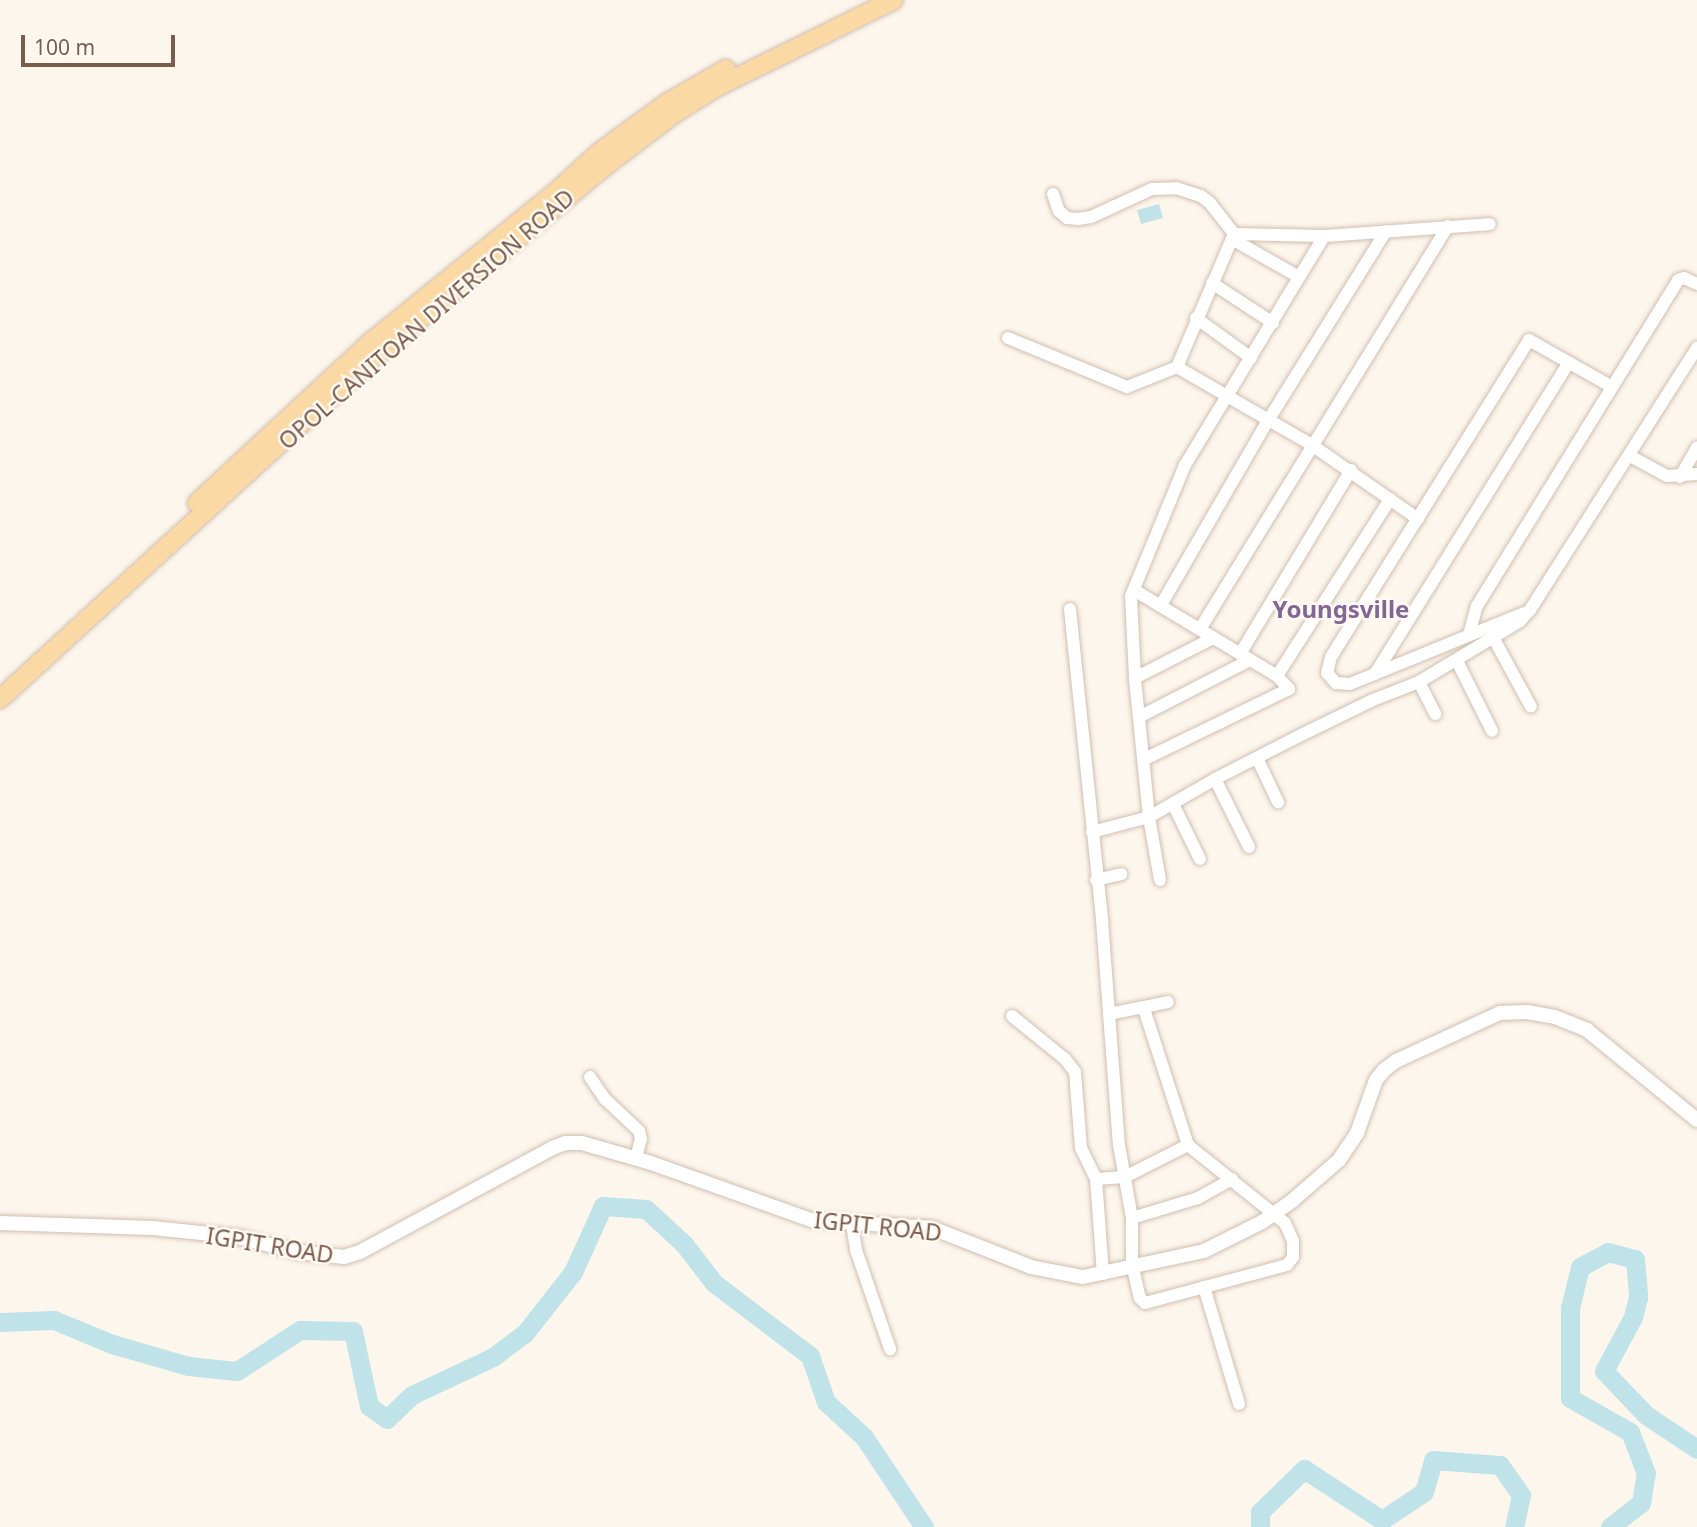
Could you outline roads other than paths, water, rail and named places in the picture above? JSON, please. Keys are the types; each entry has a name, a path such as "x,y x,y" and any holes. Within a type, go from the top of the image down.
{"main road":[{"name":"OPOL-CANITOAN DIVERSION ROAD","path":"0,685 372,341 555,193 601,151 703,80 868,0"},
{"name":"OPOL-CANITOAN DIVERSION ROAD","path":"0,699 382,351 609,163 675,113 715,88 894,0"}],"street":[{"path":"1053,194 1059,211 1067,218 1078,219 1091,217 1152,189 1176,188 1200,196 1210,203 1233,237 1299,277"},
{"path":"1233,237 1324,236 1490,224"},
{"path":"1200,629 1448,226"},
{"path":"1161,605 1269,419 1386,231"},
{"path":"1160,880 1149,817 1129,605 1177,481 1324,236"},
{"path":"1008,338 1127,387 1177,367 1233,237"},
{"path":"1469,635 1476,606 1678,280 1684,278 1697,284"},
{"path":"1212,283 1273,323"},
{"path":"1196,318 1251,358"},
{"path":"1531,610 1375,674 1342,684 1330,679 1327,667 1529,340 1612,387"},
{"path":"1092,832 1149,817 1214,779 1373,700 1419,682 1494,639 1531,610 1697,348"},
{"path":"1375,674 1569,362"},
{"path":"1177,367 1312,444 1418,519"},
{"path":"1680,477 1697,447"},
{"path":"1630,456 1667,476 1697,474"},
{"path":"1139,717 1245,657 1351,470"},
{"path":"1277,676 1390,499"},
{"path":"1134,590 1277,676 1288,686 1287,691 1143,760"},
{"path":"1070,609 1097,880 1119,1145 1132,1218 1132,1264 1140,1298 1145,1303 1290,1263 1293,1248 1289,1228 1275,1213 1199,1157 1188,1145 1144,1009"},
{"path":"1135,678 1213,638"},
{"path":"1494,639 1531,707"},
{"path":"1457,661 1492,731"},
{"path":"1419,682 1435,714"},
{"path":"1257,758 1278,802"},
{"path":"1214,779 1249,847"},
{"path":"1173,804 1200,859"},
{"path":"1097,880 1121,874"},
{"path":"1109,1014 1168,1003"},
{"name":"IGPIT ROAD","path":"0,1223 178,1231 238,1237 335,1258 360,1252 566,1143 592,1144 788,1213 826,1223 932,1227 1031,1267 1083,1277 1103,1274 1132,1264 1204,1251 1275,1213 1339,1160 1356,1133 1376,1080 1384,1070 1396,1061 1500,1013 1527,1012 1555,1017 1587,1030 1697,1120"},
{"path":"1012,1016 1065,1059 1075,1072 1080,1141 1096,1179 1103,1274"},
{"path":"590,1077 605,1099 639,1131 636,1158"},
{"path":"1096,1179 1125,1177 1188,1145"},
{"path":"1132,1218 1198,1198 1232,1179"},
{"path":"852,1224 856,1250 890,1349"},
{"path":"1204,1287 1239,1404"}],"water":[{"path":"1159,204 1163,218 1141,224 1137,210"}],"waterway":[{"path":"0,1322 54,1320 112,1344 188,1366 237,1371 300,1330 353,1331 369,1406 387,1419 412,1395 493,1357 525,1333 573,1272 603,1206 646,1209 684,1244 714,1283 810,1356 826,1402 864,1437 924,1527"},
{"path":"1610,1527 1641,1503 1646,1473 1630,1432 1570,1398 1570,1308 1580,1267 1608,1252 1635,1259 1638,1297 1633,1317 1604,1371 1646,1415 1697,1449"},
{"path":"1260,1527 1260,1512 1304,1469 1382,1520 1424,1492 1433,1460 1500,1465 1521,1495 1514,1527"}],"district":[{"name":"Youngsville","path":"1341,609"}]}
